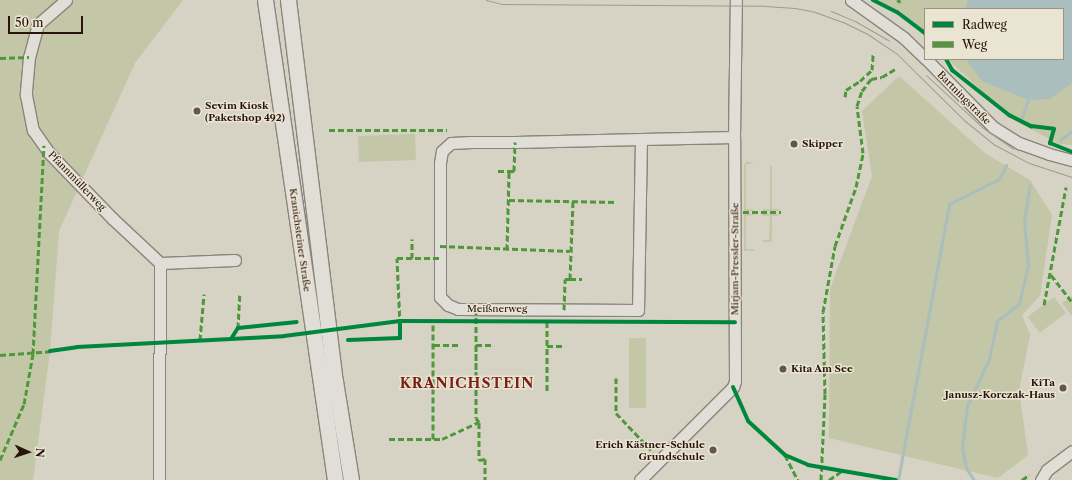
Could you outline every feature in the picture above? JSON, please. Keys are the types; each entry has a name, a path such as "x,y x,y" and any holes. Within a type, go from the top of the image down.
{"main road":[{"name":"Kranichsteiner Straße","path":"265,0 335,480"},
{"name":"Kranichsteiner Straße","path":"288,0 335,381 350,480"}],"street":[{"name":"Pfannmüllerweg","path":"66,0 38,24 29,57 26,95 33,130 49,153 113,219 160,263"},
{"name":"Mirjam-Pressler-Straße","path":"640,480 732,387 735,380 734,137 736,0"},
{"name":"Bartningstraße","path":"851,0 904,38 924,58"},
{"name":"Bartningstraße","path":"926,60 993,127 1019,143 1049,154 1072,160"},
{"name":"Meißnerweg","path":"641,139 638,310 458,309 448,305 440,297 440,163 442,152 451,143 734,137"},
{"path":"159,480 160,263 235,260"},
{"path":"1042,480 1047,470 1072,451"}],"green space":[{"path":"0,0 183,0 135,63 59,231 50,351 33,480 0,480"},
{"path":"878,0 1072,0 1072,145 1059,144 1010,118 949,60 1064,60 1064,8 924,8 924,36 900,13"},
{"path":"899,76 986,154 1030,180 1052,215 1040,296 1022,315 1030,335 1019,390 1028,455 998,478 829,438 830,289 872,176 862,111"},
{"path":"415,134 416,160 359,162 358,136"},
{"path":"746,162 754,162 746,165 746,209 754,211 744,211 744,165"},
{"path":"770,166 772,166 772,209 779,209 779,211 763,211 763,209 770,209"},
{"path":"744,214 754,214 746,216 746,249 754,249 754,251 744,251"},
{"path":"763,214 778,214 778,216 772,216 772,242 763,242 763,240 769,240 770,216 763,216"},
{"path":"1072,296 1072,316 1062,303"},
{"path":"1054,297 1066,313 1040,333 1028,317"},
{"path":"629,338 646,338 646,408 629,408"}],"shaded area":[{"path":"968,0 1072,0 1072,83 1050,99 1028,100 982,81 967,60 1064,60 1064,8 965,8"}],"waterway":[{"path":"1022,117 1028,100"},
{"path":"1060,140 1072,131"},
{"path":"898,480 949,204 999,179 1006,165"},
{"path":"974,480 966,468 962,447 967,406 989,359 997,321 1019,304 1028,266 1024,221 1030,185"}],"tram line":[{"path":"486,0 502,4 765,6 795,8 815,12 843,22 866,33 896,53 965,121 995,145 1029,163 1072,177"},
{"path":"831,11 855,21 889,41"},
{"path":"926,75 982,127 1013,149"}],"marked path":[{"path":"897,0 901,2"},
{"path":"845,97 846,90 860,81 872,70 873,54"},
{"path":"0,58 29,57"},
{"path":"821,480 825,394 823,312 835,246 856,187 863,153 857,106 862,91 871,79 882,77 897,68"},
{"path":"329,130 447,130"},
{"path":"507,250 509,171 514,171 515,142"},
{"path":"0,460 24,404 33,354 44,145"},
{"path":"498,171 509,171"},
{"path":"1044,305 1066,187"},
{"path":"509,200 617,202"},
{"path":"564,310 565,279 570,279 573,201"},
{"path":"743,212 781,212"},
{"path":"412,239 412,258"},
{"path":"440,246 570,251"},
{"path":"400,325 397,258 440,258"},
{"path":"1051,275 1072,302"},
{"path":"570,279 582,279"},
{"path":"238,328 240,293"},
{"path":"200,340 204,294"},
{"path":"476,309 476,418 479,422 479,460 485,459 485,480"},
{"path":"433,321 433,439"},
{"path":"547,321 547,391"},
{"path":"434,345 458,345"},
{"path":"476,345 494,345"},
{"path":"547,346 564,346"},
{"path":"0,355 54,351"},
{"path":"616,378 616,413 653,452"},
{"path":"389,439 442,439 479,422"},
{"path":"785,455 798,480"},
{"path":"829,480 842,471"},
{"path":"1022,480 1029,475"}],"cycle path":[{"path":"873,0 897,12 924,32"},
{"path":"947,60 952,70 1009,115 1031,126 1054,129 1050,143 1072,152"},
{"path":"348,340 400,338 400,321"},
{"path":"50,351 77,347 284,336 400,321 735,322"},
{"path":"231,339 238,328 297,322"},
{"path":"733,387 748,421 785,455 808,465 896,480"}],"place":[{"name":"Sevim Kiosk (Paketshop 492)","path":"197,111"},
{"name":"Skipper","path":"794,144"},
{"name":"Kita Am See","path":"783,369"},
{"name":"KiTa Janusz-Korczak-Haus","path":"1063,388"},
{"name":"Erich Kästner-Schule Grundschule","path":"713,450"}],"district":[{"name":"KRANICHSTEIN","path":"467,383"}]}
